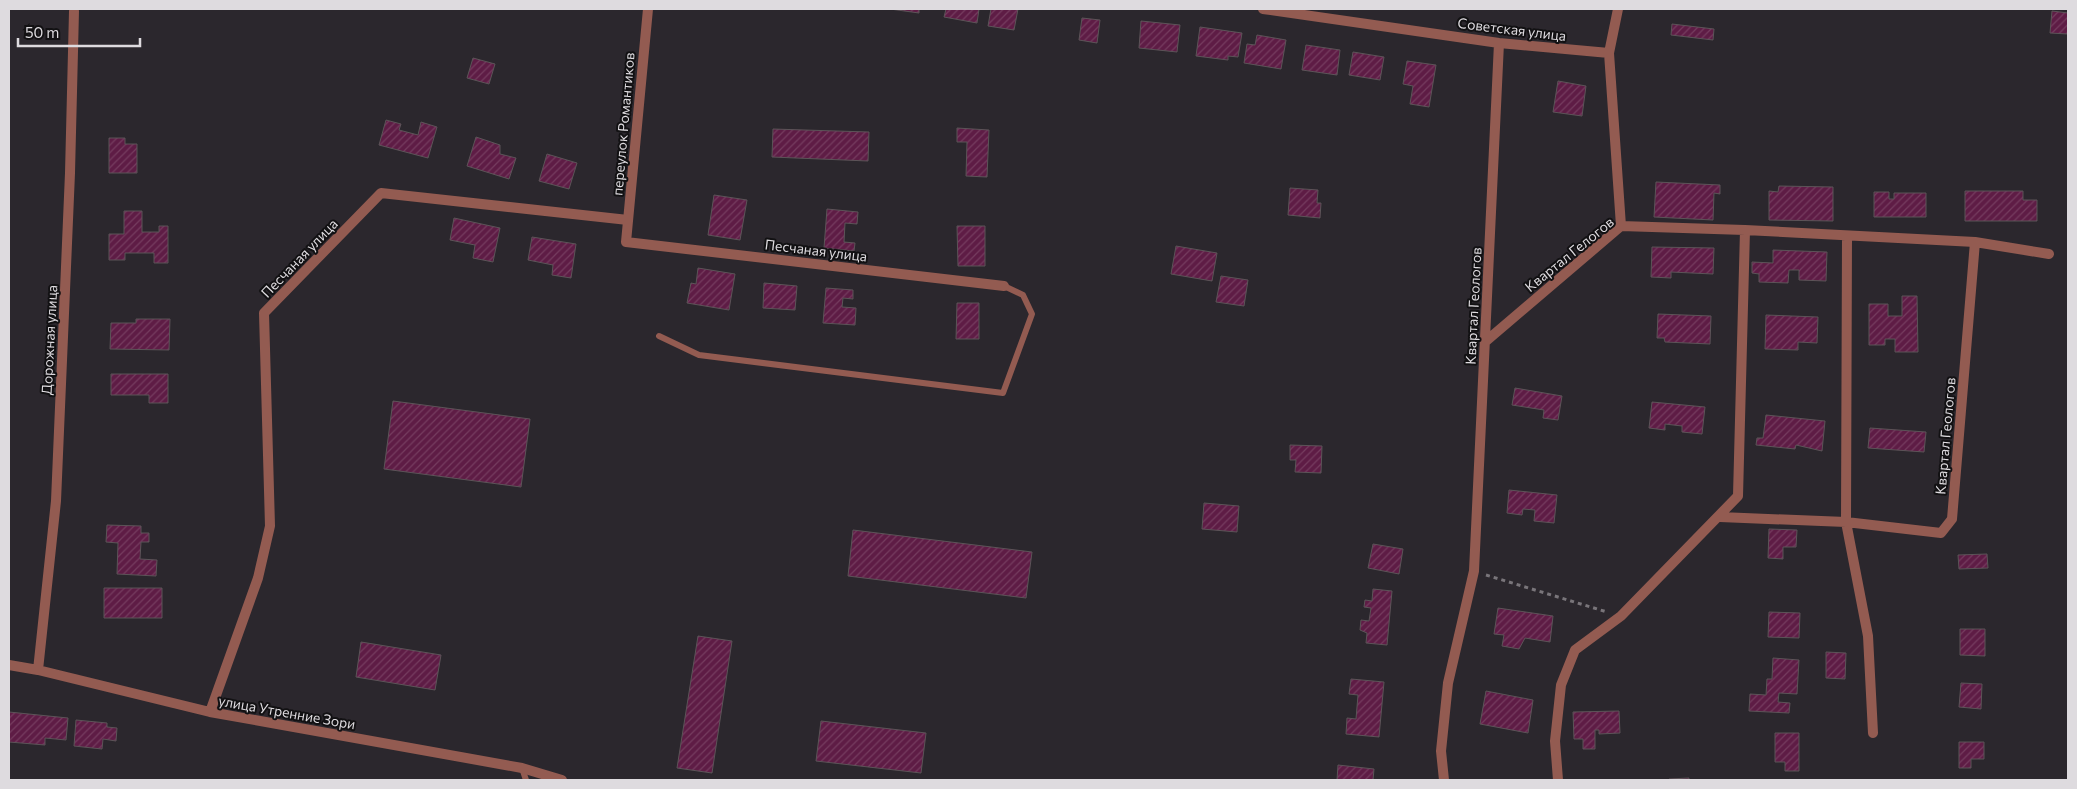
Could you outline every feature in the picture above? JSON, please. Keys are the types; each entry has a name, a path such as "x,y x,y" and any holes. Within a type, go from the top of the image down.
{"street":[{"name":"переулок Романтиков","path":"626,242 648,9"},
{"name":"Советская улица","path":"1263,9 1499,43 1608,53"},
{"path":"1618,9 1608,53 1621,226"},
{"name":"Дорожная улица","path":"38,670 56,500 70,173 74,11"},
{"name":"Квартал Геологов","path":"1444,780 1441,751 1448,683 1474,571 1499,43"},
{"name":"Песчаная улица","path":"210,712 258,578 270,526 264,312 381,193 628,220"},
{"name":"Квартал Гелогов","path":"1485,342 1621,226 1745,230"},
{"path":"1558,780 1555,741 1561,685 1575,650 1621,616 1720,517 1738,496 1745,230 1847,237 1975,242 2049,254"},
{"path":"1847,237 1846,522 1868,636 1873,734"},
{"name":"Песчаная улица","path":"626,242 1004,286"},
{"name":"Квартал Геологов","path":"1720,517 1846,522 1942,533 1952,519 1975,242"},
{"name":"улица Утренние Зори","path":"9,665 38,670 210,712 522,768 562,780"}],"lane":[{"path":"659,336 699,355 1003,393 1032,314 1023,295 1004,286"},
{"path":"522,768 526,780"}],"path":[{"path":"1474,571 1621,616"}],"building":[{"path":"890,9 919,9 919,13"},
{"path":"946,9 979,9 977,23 944,17"},
{"path":"991,9 1018,9 1014,30 988,26"},
{"path":"2052,11 2068,13 2068,34 2050,33"},
{"path":"1082,18 1100,20 1097,43 1079,40"},
{"path":"1141,21 1180,25 1177,52 1139,48"},
{"path":"1672,24 1714,29 1713,40 1671,35"},
{"path":"1200,27 1242,33 1238,57 1228,56 1228,60 1196,56"},
{"path":"1257,35 1286,40 1281,69 1244,63 1247,44 1255,45"},
{"path":"1306,45 1340,50 1337,75 1302,70"},
{"path":"1353,52 1384,57 1380,80 1349,75"},
{"path":"473,58 495,64 489,84 467,78"},
{"path":"1407,61 1436,65 1429,107 1410,104 1413,86 1403,84"},
{"path":"1558,81 1586,86 1582,116 1553,112"},
{"path":"386,120 401,124 399,130 418,135 421,122 437,127 428,158 379,145"},
{"path":"957,128 989,130 987,177 966,176 967,142 957,142"},
{"path":"773,129 869,132 868,161 772,157"},
{"path":"476,137 500,145 500,154 516,158 509,179 467,166"},
{"path":"109,138 125,138 125,144 137,144 137,173 109,173"},
{"path":"547,154 577,163 569,189 539,181"},
{"path":"1656,182 1720,185 1720,194 1714,193 1713,220 1654,217"},
{"path":"1779,186 1833,187 1833,221 1769,220 1769,191 1778,192"},
{"path":"1290,188 1318,190 1317,203 1321,203 1320,218 1288,215"},
{"path":"1965,191 2023,191 2023,200 2037,200 2037,221 1965,221"},
{"path":"1874,192 1889,192 1889,199 1894,199 1894,193 1926,193 1926,217 1874,217"},
{"path":"714,195 747,200 740,240 708,235"},
{"path":"827,209 858,212 857,224 845,223 844,242 855,243 854,251 824,248"},
{"path":"124,211 142,211 142,232 159,232 159,226 168,226 168,263 154,263 154,253 125,253 125,260 109,260 109,234 124,234"},
{"path":"454,218 500,228 493,262 473,258 475,245 450,240"},
{"path":"957,226 985,226 985,266 958,266"},
{"path":"532,237 576,244 571,278 552,275 553,265 528,260"},
{"path":"1176,246 1217,253 1212,281 1171,274"},
{"path":"1652,247 1714,248 1713,274 1671,272 1671,278 1651,277"},
{"path":"1773,250 1827,252 1826,281 1799,280 1799,270 1789,270 1788,283 1759,282 1759,274 1752,273 1752,262 1773,263"},
{"path":"698,268 735,274 729,310 687,303 691,283 696,284"},
{"path":"1221,276 1248,280 1244,306 1216,302"},
{"path":"764,283 797,286 795,310 763,308"},
{"path":"826,288 853,290 853,299 843,298 842,307 856,308 855,325 823,323"},
{"path":"1902,296 1917,296 1918,352 1895,352 1895,339 1885,339 1885,345 1869,345 1869,304 1888,304 1888,316 1902,316"},
{"path":"957,303 979,303 979,339 956,339"},
{"path":"1658,314 1711,316 1710,344 1665,342 1664,338 1657,338"},
{"path":"1766,315 1818,317 1817,343 1798,342 1798,350 1765,349"},
{"path":"136,319 170,319 169,350 110,349 111,323 136,323"},
{"path":"111,374 168,374 168,403 149,403 149,395 111,395"},
{"path":"1515,388 1562,396 1558,420 1543,418 1544,410 1512,405"},
{"path":"393,401 530,419 521,487 384,469"},
{"path":"1652,402 1705,407 1702,434 1682,432 1682,426 1665,424 1665,430 1649,428"},
{"path":"1766,415 1825,421 1822,451 1796,445 1795,449 1756,445 1757,438 1763,438"},
{"path":"1870,428 1926,432 1924,452 1868,448"},
{"path":"1290,445 1322,446 1321,473 1295,472 1296,460 1290,460"},
{"path":"1509,490 1557,495 1554,523 1534,521 1535,510 1523,509 1522,515 1507,513"},
{"path":"1204,503 1239,506 1237,532 1202,529"},
{"path":"107,525 141,526 141,533 149,533 149,542 141,542 140,559 157,560 156,576 117,574 118,543 106,542"},
{"path":"1769,529 1797,530 1796,547 1783,547 1783,559 1768,558"},
{"path":"853,530 1032,552 1026,598 848,576"},
{"path":"1373,544 1403,549 1399,574 1368,568"},
{"path":"1987,554 1988,568 1959,569 1958,555"},
{"path":"104,588 162,588 162,618 104,618"},
{"path":"1373,589 1392,591 1387,645 1366,643 1367,633 1360,630 1361,620 1369,621 1371,608 1364,607 1365,600 1372,601"},
{"path":"1498,608 1553,616 1550,642 1525,638 1519,649 1502,646 1504,635 1494,634"},
{"path":"1769,612 1800,613 1799,638 1768,637"},
{"path":"1960,629 1985,629 1985,656 1960,655"},
{"path":"698,636 732,641 712,773 677,768"},
{"path":"361,642 441,655 435,690 356,677"},
{"path":"1826,652 1846,653 1845,679 1826,678"},
{"path":"1773,658 1799,660 1797,694 1779,693 1778,702 1790,703 1789,713 1749,711 1750,694 1766,695 1767,679 1772,679"},
{"path":"1351,679 1384,682 1379,737 1346,734 1347,718 1356,719 1358,695 1349,694"},
{"path":"1961,683 1982,684 1981,709 1959,707"},
{"path":"1486,691 1533,700 1528,733 1480,724"},
{"path":"1619,711 1620,733 1599,734 1599,730 1595,730 1595,749 1583,749 1583,739 1574,739 1573,712"},
{"path":"9,712 68,718 66,740 45,738 45,745 9,742"},
{"path":"76,720 107,723 107,727 117,728 116,741 103,739 102,749 74,746"},
{"path":"821,721 926,733 921,773 816,761"},
{"path":"1775,733 1799,733 1799,771 1785,771 1785,762 1775,762"},
{"path":"1959,742 1984,742 1984,759 1971,759 1971,768 1959,768"},
{"path":"1338,765 1374,769 1373,780 1337,780"},
{"path":"1689,778 1689,780 1669,780 1669,779"}]}
